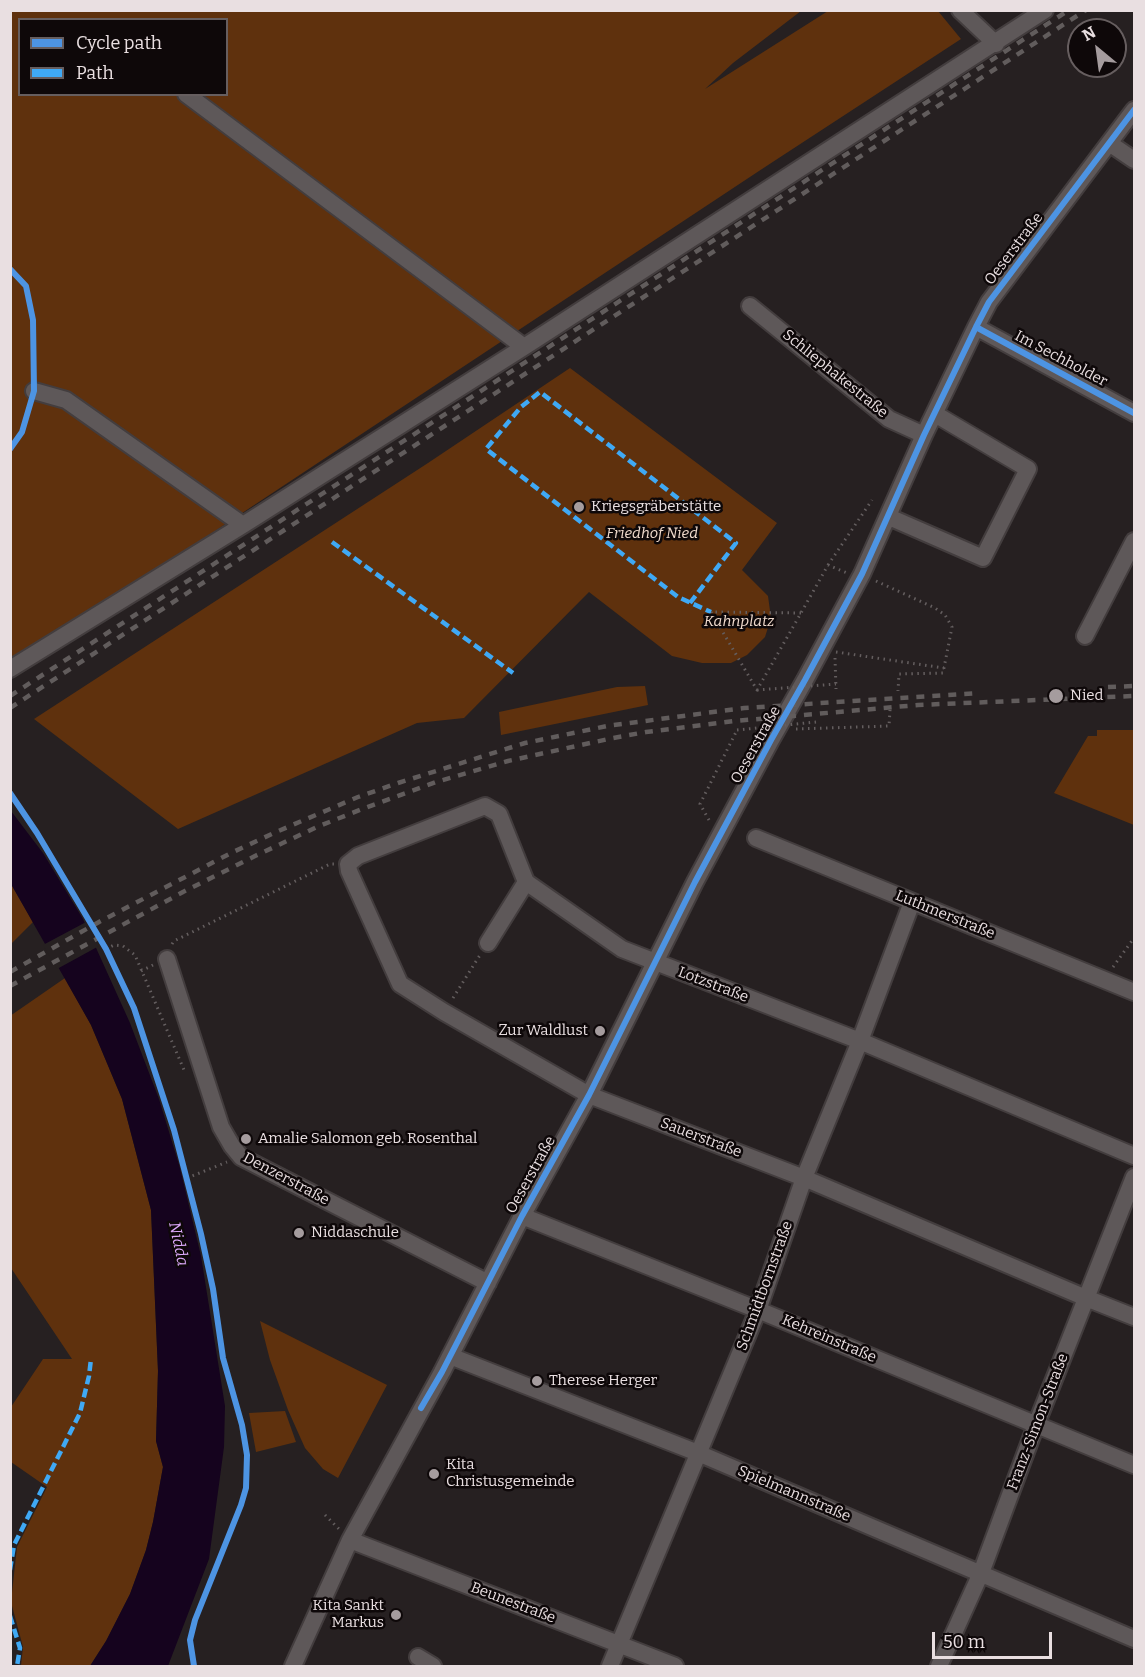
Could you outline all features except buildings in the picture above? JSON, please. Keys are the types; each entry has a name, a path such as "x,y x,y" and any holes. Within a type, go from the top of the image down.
{"street":[{"path":"960,10 996,44"},
{"path":"10,669 524,347 996,44 1045,10"},
{"path":"189,96 524,347"},
{"name":"Oeserstraße","path":"293,1666 350,1540 589,1095 695,882 862,574 924,435 989,302 1134,110"},
{"path":"1109,142 1134,160"},
{"name":"Schliephakestraße","path":"750,306 890,419 924,435"},
{"name":"Im Sechholder","path":"976,327 1134,412"},
{"path":"34,391 66,400 243,525"},
{"path":"889,517 983,558 1028,469 935,414"},
{"path":"1085,636 1134,542"},
{"path":"348,864 358,856 485,806 499,814 526,882 488,943"},
{"name":"Luthmerstraße","path":"756,838 1134,992"},
{"name":"Sauerstraße","path":"348,864 352,878 400,984 444,1012 589,1095 804,1178 1134,1317"},
{"name":"Lotzstraße","path":"526,882 622,949 860,1041 1134,1156"},
{"name":"Schmidtbornstraße","path":"610,1666 758,1310 804,1178 860,1041 912,902"},
{"name":"Denzerstraße","path":"167,959 221,1127 232,1146 242,1157 488,1283"},
{"name":"Franz-Simon-Straße","path":"939,1666 981,1573 1036,1425 1134,1177"},
{"name":"Kehreinstraße","path":"522,1216 758,1310 1134,1465"},
{"name":"Spielmannstraße","path":"450,1356 698,1453 1134,1639"},
{"name":"Beunestraße","path":"350,1540 675,1666"},
{"path":"418,1657 433,1666"}],"path":[{"path":"757,690 828,565 872,500"},
{"path":"828,565 845,572"},
{"path":"862,574 934,608 945,615 952,627 944,673 899,674 898,691"},
{"path":"757,690 711,612 801,613"},
{"path":"837,689 835,653 944,668"},
{"path":"757,690 836,684"},
{"path":"793,729 889,726 890,710"},
{"path":"712,825 700,804 737,730 816,722"},
{"path":"167,959 174,941 330,864 348,864"},
{"path":"1103,980 1134,938"},
{"path":"444,1012 488,943"},
{"path":"106,949 114,945 123,946"},
{"path":"187,1178 231,1161"}],"green space":[{"path":"10,11 801,11 733,63 705,89 828,11 938,11 961,39 11,666"},
{"path":"570,368 777,523 742,570 768,596 771,618 765,637 747,655 731,663 702,663 672,656 589,592 464,718 417,723 178,829 34,719 428,463"},
{"path":"645,686 648,705 501,735 499,712 617,687"},
{"path":"1097,730 1134,730 1134,825 1054,793 1088,736 1097,736"},
{"path":"11,884 33,922 11,944"},
{"path":"65,978 91,1025 122,1099 151,1210 158,1371 156,1441 163,1467 146,1550 130,1594 106,1641 90,1666 21,1666 23,1647 11,1602 17,1547 47,1487 11,1462 11,1407 43,1359 72,1359 11,1268 10,1016"},
{"path":"260,1321 387,1385 338,1478 323,1469 305,1448 270,1360"},
{"path":"285,1411 296,1442 256,1452 249,1413"}],"water":[{"name":"Nidda","path":"11,811 43,853 83,919 130,1023 159,1099 180,1168 201,1256 225,1406 224,1447 209,1559 168,1666 90,1666 106,1641 130,1594 146,1550 163,1467 156,1441 158,1371 151,1210 122,1099 91,1025 11,884"}],"pier":[{"path":"88,921 99,946 57,969 43,945"}],"railway":[{"path":"10,696 1069,10"},
{"path":"10,708 1086,10"},
{"path":"1108,687 1134,686"},
{"path":"10,972 99,922 276,832 358,797 525,743 607,726 744,708 979,693"},
{"path":"10,986 183,892 317,827 436,782 508,761 646,732 735,721 918,705 1134,696"}],"marked path":[{"path":"690,603 736,543 540,392 521,407 486,449 678,597 711,612"},
{"path":"332,542 513,673"},
{"path":"10,1570 14,1545 80,1413 91,1359"},
{"path":"10,1616 20,1648 17,1666"}],"cycle path":[{"path":"421,1408 442,1372 522,1216 589,1095 695,882 862,574 924,435 989,302 1134,110"},
{"path":"10,269 26,286 33,320 34,391 22,432 10,449"},
{"path":"976,327 1134,413"},
{"path":"10,793 37,833 106,949 134,1008 174,1130 201,1234 213,1289 223,1358 242,1425 247,1455 246,1488 195,1620 190,1640 194,1666"}],"place":[{"name":"Kriegsgräberstätte","path":"579,507"},
{"name":"Nied","path":"1056,696"},
{"name":"Zur Waldlust","path":"600,1031"},
{"name":"Amalie Salomon geb. Rosenthal","path":"246,1139"},
{"name":"Niddaschule","path":"299,1233"},
{"name":"Therese Herger","path":"537,1381"},
{"name":"Kita Christusgemeinde","path":"434,1474"},
{"name":"Kita Sankt Markus","path":"396,1615"}],"park label":[{"name":"Friedhof Nied","path":"652,534"},
{"name":"Kahnplatz","path":"739,622"}]}
